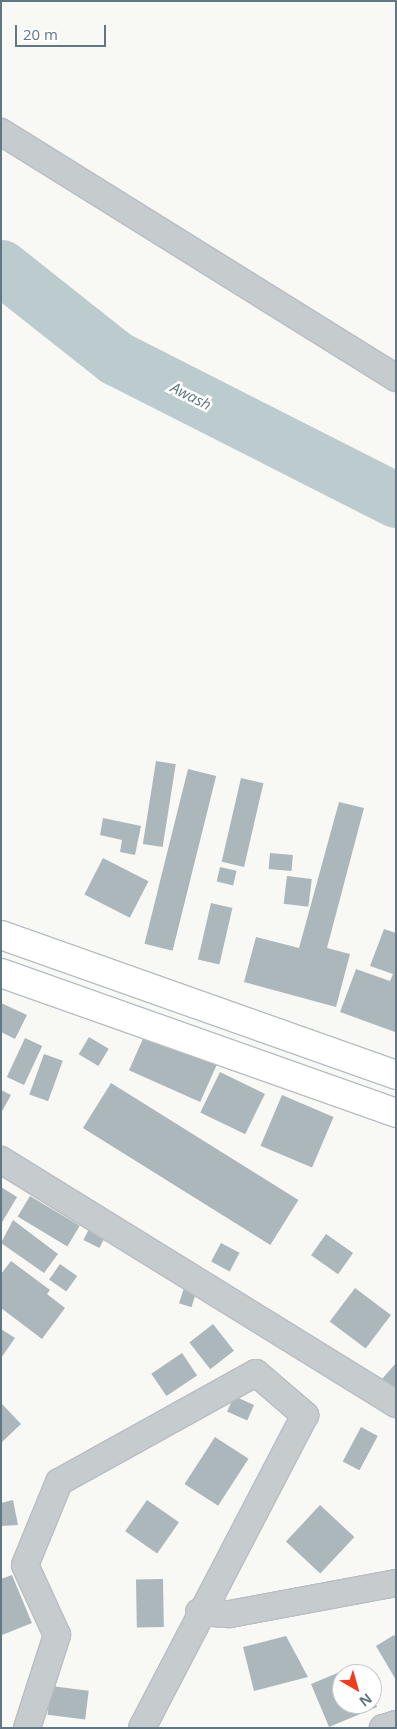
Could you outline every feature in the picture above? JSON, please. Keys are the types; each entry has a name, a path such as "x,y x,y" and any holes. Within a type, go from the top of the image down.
{"main road":[{"path":"1,935 396,1076"},
{"path":"1,973 396,1113"}],"street":[{"path":"1,132 396,378"},
{"path":"1,1160 396,1404"},
{"path":"27,1728 57,1635 25,1565 59,1482 256,1373 304,1415 200,1612 146,1727"},
{"path":"200,1612 230,1614 396,1583"},
{"path":"383,1728 396,1724"}],"building":[{"path":"156,761 176,764 163,847 143,844"},
{"path":"188,769 216,776 173,951 144,944"},
{"path":"241,778 263,783 244,867 222,862"},
{"path":"339,802 364,808 327,948 350,954 336,1007 244,982 256,937 299,948"},
{"path":"103,818 141,826 135,855 120,852 122,840 100,835"},
{"path":"270,853 293,855 292,871 269,869"},
{"path":"103,858 148,881 130,918 84,895"},
{"path":"220,867 237,871 233,885 217,882"},
{"path":"287,876 312,879 308,907 284,904"},
{"path":"211,903 232,908 219,964 198,960"},
{"path":"384,929 396,933 395,1032 340,1012 356,969 390,981 393,974 370,966"},
{"path":"1,1003 27,1015 15,1039 1,1032"},
{"path":"146,1032 217,1064 200,1102 129,1070"},
{"path":"89,1037 109,1049 98,1066 79,1054"},
{"path":"25,1038 42,1046 24,1085 7,1077"},
{"path":"44,1054 63,1061 48,1101 29,1094"},
{"path":"220,1072 265,1094 245,1134 200,1112"},
{"path":"111,1083 298,1200 270,1245 83,1128"},
{"path":"1,1090 11,1095 1,1113"},
{"path":"282,1095 334,1117 312,1168 261,1146"},
{"path":"1,1187 17,1197 1,1224"},
{"path":"30,1196 80,1226 67,1246 18,1217"},
{"path":"13,1220 58,1254 44,1273 1,1243"},
{"path":"92,1223 108,1231 99,1248 83,1240"},
{"path":"326,1234 353,1253 338,1274 311,1255"},
{"path":"221,1243 240,1253 230,1271 211,1262"},
{"path":"11,1261 50,1290 47,1294 65,1308 42,1339 1,1308 1,1274"},
{"path":"60,1264 77,1276 66,1292 49,1280"},
{"path":"184,1288 196,1292 191,1307 179,1303"},
{"path":"355,1288 391,1315 366,1349 330,1322"},
{"path":"213,1324 234,1351 210,1369 189,1342"},
{"path":"1,1329 15,1338 1,1358"},
{"path":"182,1353 197,1375 166,1396 151,1374"},
{"path":"396,1363 396,1392 382,1379"},
{"path":"234,1396 254,1405 247,1420 227,1412"},
{"path":"1,1403 21,1424 1,1443"},
{"path":"361,1427 378,1436 359,1470 343,1461"},
{"path":"215,1437 249,1459 218,1506 185,1484"},
{"path":"13,1500 18,1525 1,1526 1,1503"},
{"path":"147,1500 179,1522 157,1553 125,1531"},
{"path":"320,1505 354,1537 320,1574 286,1542"},
{"path":"12,1575 32,1623 2,1635 1,1579"},
{"path":"136,1579 163,1579 164,1627 137,1627"},
{"path":"394,1635 396,1638 396,1680 376,1646"},
{"path":"286,1636 308,1677 254,1691 243,1647"},
{"path":"332,1675 332,1714 360,1714 329,1727 311,1684"},
{"path":"51,1686 89,1691 85,1719 47,1715"}],"waterway":[{"name":"Awash","path":"1,267 116,358 396,500"}]}
